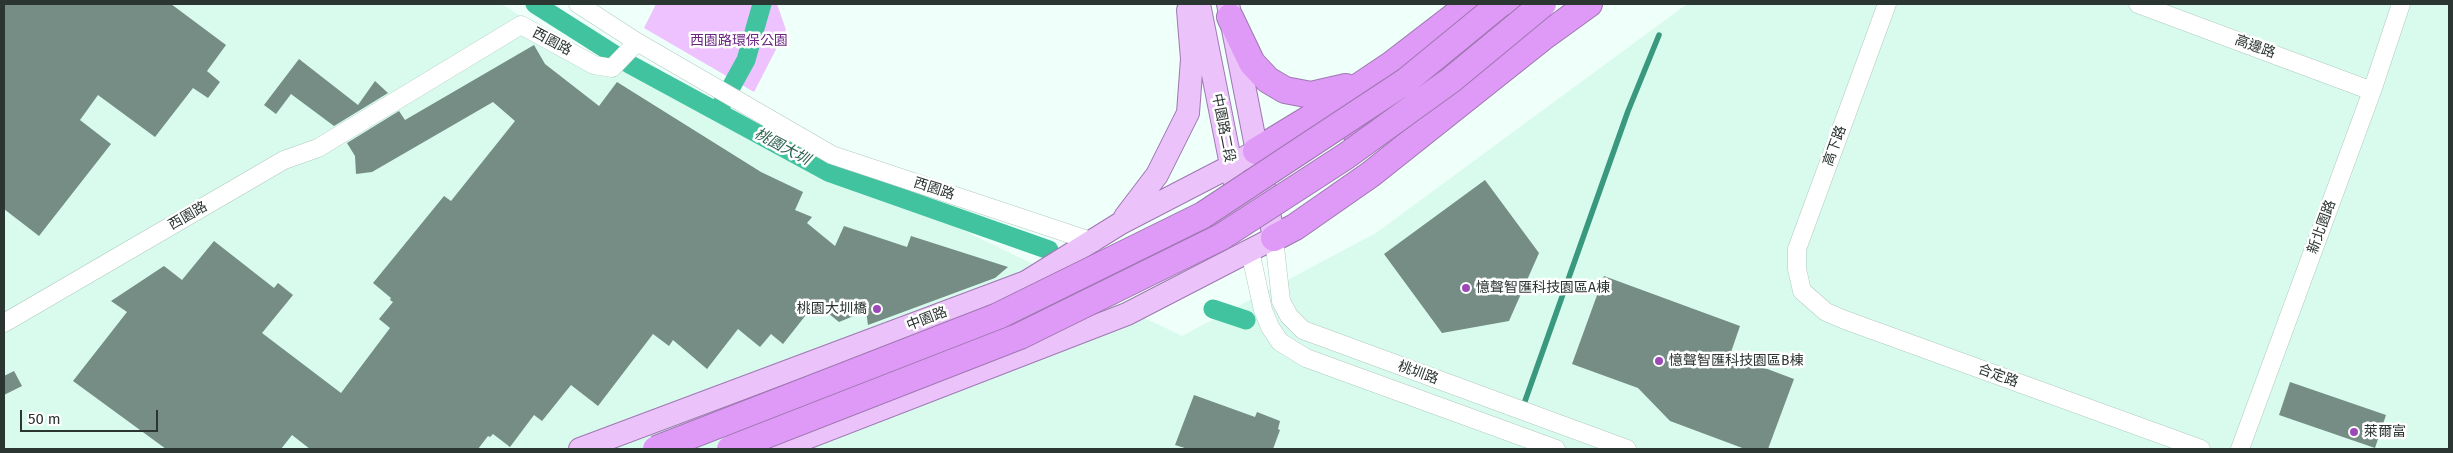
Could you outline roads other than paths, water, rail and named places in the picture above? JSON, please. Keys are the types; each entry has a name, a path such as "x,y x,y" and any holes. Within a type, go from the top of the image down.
{"highway":[{"path":"1256,151 1325,109 1392,64 1470,4"},
{"path":"656,449 998,316 1203,215 1406,81 1500,4"},
{"path":"1266,197 1387,110 1520,4"},
{"path":"730,449 1020,336 1221,237 1361,145 1451,80 1543,4"},
{"path":"1542,38 1576,4"},
{"path":"1274,238 1371,174 1542,38 1589,4"},
{"path":"1229,10 1252,63 1268,80 1285,90 1311,95 1340,90 1392,64"}],"main road":[{"path":"1121,223 1157,176 1188,113 1192,59 1187,4"},
{"name":"中園路二段","path":"1199,4 1240,210 1250,251"},
{"name":"中園路二段","path":"1229,10 1274,238"},
{"name":"中園路","path":"580,449 1026,282 1094,242 1121,223 1256,151"},
{"path":"932,390 1097,287 1266,197"},
{"path":"778,449 1127,314 1274,238"}],"street":[{"path":"578,4 637,42"},
{"name":"高下路","path":"1802,291 1797,269 1798,249 1887,4"},
{"name":"高邊路","path":"2138,4 2372,91"},
{"name":"新北園路","path":"2240,449 2372,91 2401,4"},
{"name":"西園路","path":"4,324 284,160 318,148 521,25 594,64 612,68 637,42 832,155 1094,242"},
{"name":"桃圳路","path":"1274,238 1281,301 1289,316 1302,330 1627,449"},
{"name":"桃圳路","path":"1250,251 1263,310 1270,327 1280,342 1306,358 1556,449"},
{"name":"合定路","path":"1802,291 1826,312 1839,318 2201,449"}],"waterway":[{"name":"桃園大圳","path":"535,4 631,65 828,172 1049,250"},
{"path":"719,109 746,60 762,4"},
{"path":"1525,401 1628,111 1659,35"},
{"name":"桃園大圳","path":"1213,309 1246,320"}],"place":[{"name":"憶聲智匯科技園區A棟","path":"1466,288"},
{"name":"桃園大圳橋","path":"877,309"},
{"name":"憶聲智匯科技園區B棟","path":"1659,361"},
{"name":"萊爾富","path":"2354,432"}],"park label":[{"name":"西園路環保公園","path":"739,41"}]}
